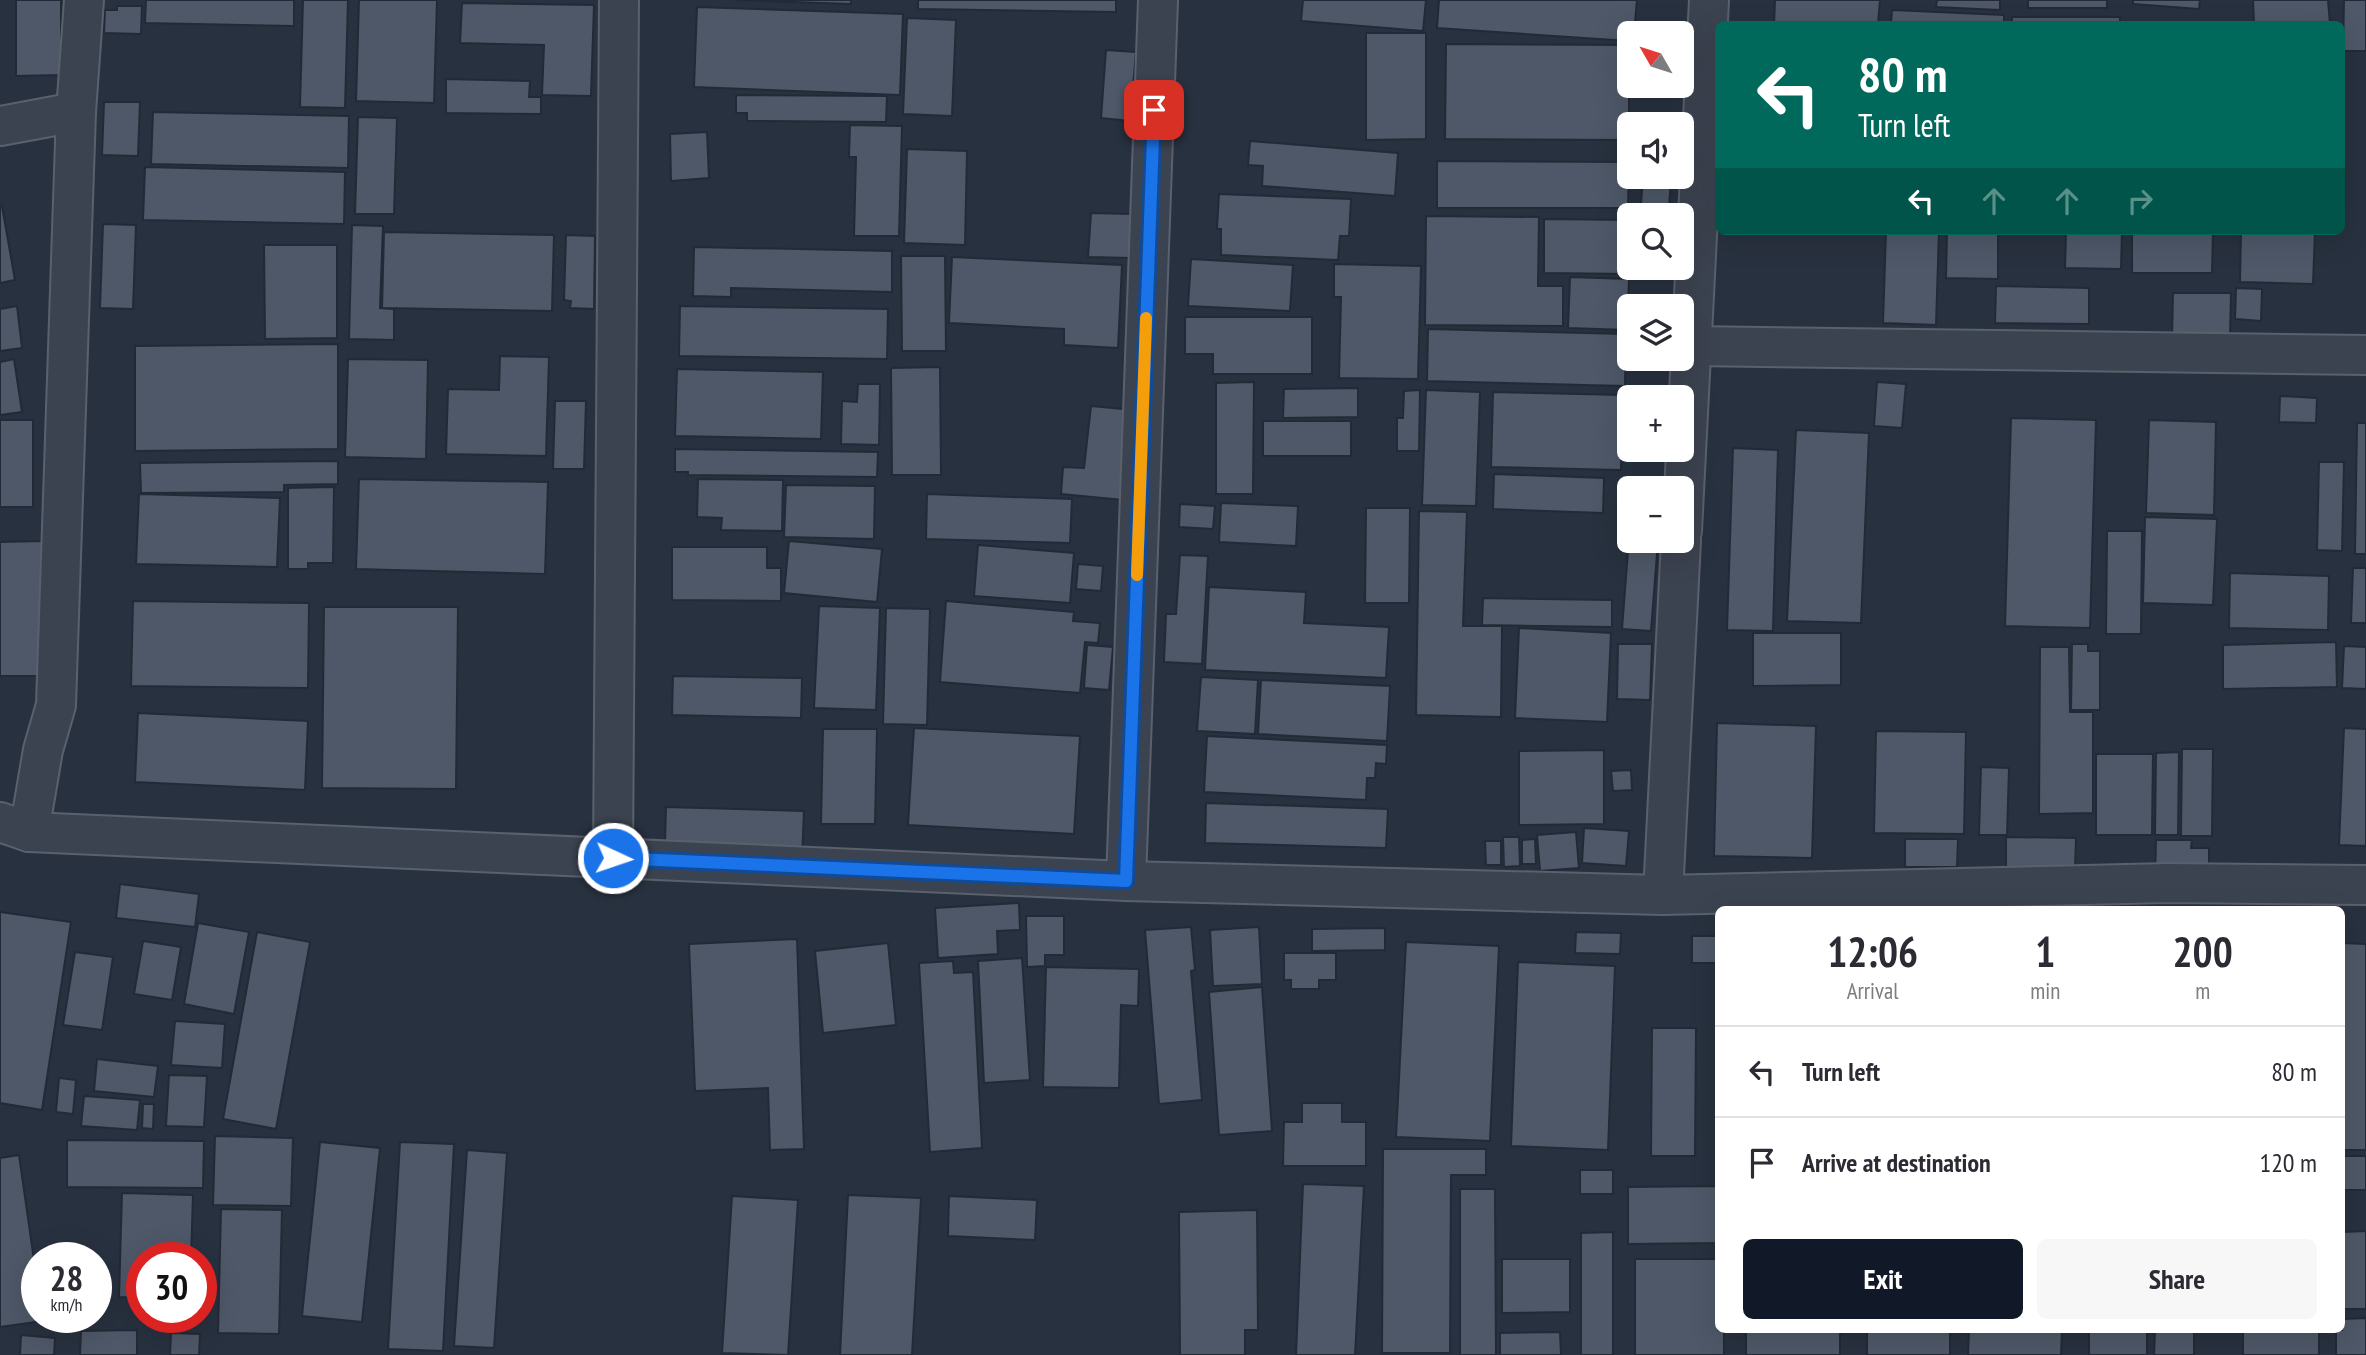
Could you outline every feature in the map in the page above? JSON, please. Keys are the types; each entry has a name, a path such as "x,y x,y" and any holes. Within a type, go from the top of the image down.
{"street":[{"path":"84,0 76,112 56,705 15,827 1126,881 1662,895 2168,883 2366,886"},
{"path":"613,858 619,0"},
{"path":"1126,881 1158,0"},
{"path":"1694,305 1709,0"},
{"path":"0,126 76,112"},
{"path":"1694,346 2366,355"},
{"path":"1685,476 1691,371"},
{"path":"1662,895 1680,553"}],"building":[{"path":"16,0 61,0 61,75 16,76"},
{"path":"146,0 294,0 294,26 145,23"},
{"path":"303,0 348,0 345,108 300,107"},
{"path":"359,0 437,0 434,103 356,101"},
{"path":"737,0 851,0 851,4"},
{"path":"918,0 1116,0 1116,12 918,9"},
{"path":"1303,0 1426,0 1423,31 1301,21"},
{"path":"1439,0 1637,0 1635,21 1617,21 1617,40 1437,28"},
{"path":"1775,0 1880,0 1878,21 1774,21"},
{"path":"1937,0 2000,0 2000,10 1936,7"},
{"path":"2028,0 2107,0 2107,8 2028,8"},
{"path":"2133,0 2200,0 2199,9 2133,4"},
{"path":"2253,0 2328,0 2330,21 2254,21"},
{"path":"2344,0 2366,0 2366,51 2345,51"},
{"path":"462,3 594,5 591,96 542,95 544,45 460,43"},
{"path":"117,6 142,6 141,34 104,33 105,10 117,10"},
{"path":"697,7 903,14 900,95 694,87"},
{"path":"1892,10 2004,15 2004,21 1891,21"},
{"path":"2012,17 2120,17 2120,21 2012,21"},
{"path":"907,18 956,20 952,116 903,114"},
{"path":"1366,33 1426,33 1426,139 1366,140"},
{"path":"1446,44 1617,45 1617,98 1629,98 1629,112 1617,112 1617,140 1445,139"},
{"path":"1106,50 1136,52 1130,121 1101,118"},
{"path":"446,79 530,81 529,97 541,97 541,114 446,113"},
{"path":"736,95 887,96 886,122 747,121 747,113 736,113"},
{"path":"104,102 140,102 138,156 102,155"},
{"path":"153,112 349,116 348,168 151,164"},
{"path":"358,117 397,118 394,214 355,214"},
{"path":"850,125 902,126 899,236 854,236 856,157 849,157"},
{"path":"707,132 709,178 671,181 670,134"},
{"path":"1250,141 1398,153 1395,196 1262,186 1263,166 1248,165"},
{"path":"907,149 967,151 965,245 904,243"},
{"path":"1437,161 1617,162 1617,189 1628,189 1628,203 1617,203 1617,208 1437,208"},
{"path":"145,167 345,172 344,224 143,220"},
{"path":"1642,189 1670,189 1669,203 1641,203"},
{"path":"1219,194 1351,199 1349,236 1340,236 1338,260 1221,255 1221,229 1217,229"},
{"path":"0,206 15,280 0,283"},
{"path":"1091,213 1133,214 1131,258 1088,257"},
{"path":"1426,216 1539,217 1538,286 1563,286 1563,326 1425,325"},
{"path":"1544,219 1617,220 1617,274 1544,273"},
{"path":"103,224 136,225 133,309 100,308"},
{"path":"352,225 383,226 380,308 394,309 394,340 349,339"},
{"path":"384,232 554,235 552,311 382,308"},
{"path":"566,235 595,236 594,309 570,308 571,301 564,300"},
{"path":"1886,235 1939,235 1936,325 1883,323"},
{"path":"1947,235 1998,235 1998,279 1946,278"},
{"path":"2066,235 2122,235 2121,269 2065,268"},
{"path":"2132,235 2213,235 2212,273 2132,273"},
{"path":"2241,235 2315,235 2313,284 2240,282"},
{"path":"264,245 337,245 337,338 265,339"},
{"path":"694,247 892,251 892,292 731,288 731,297 693,296"},
{"path":"901,256 945,256 946,351 902,351"},
{"path":"952,257 1122,265 1118,348 1064,345 1064,329 949,323"},
{"path":"1191,259 1293,265 1290,311 1188,306"},
{"path":"1334,264 1421,266 1418,379 1339,378 1341,297 1334,297"},
{"path":"1570,277 1629,280 1628,294 1617,294 1617,330 1568,328"},
{"path":"1996,286 2089,288 2089,324 1995,323"},
{"path":"2236,288 2262,289 2261,321 2235,319"},
{"path":"2173,293 2231,293 2230,337 2172,336"},
{"path":"17,306 22,348 0,351 0,309"},
{"path":"680,306 888,309 887,359 679,356"},
{"path":"1185,317 1312,317 1312,374 1213,374 1213,354 1185,354"},
{"path":"1428,329 1617,334 1617,371 1625,371 1625,385 1617,386 1427,381"},
{"path":"338,344 338,449 135,451 135,346"},
{"path":"500,356 549,357 546,456 446,454 448,389 499,390"},
{"path":"14,359 22,412 0,415 0,362"},
{"path":"348,359 428,360 426,459 345,457"},
{"path":"940,367 941,475 892,475 891,368"},
{"path":"677,369 823,372 821,439 675,436"},
{"path":"1254,382 1253,494 1216,494 1216,383"},
{"path":"1877,382 1906,384 1902,428 1874,426"},
{"path":"858,384 880,384 879,445 841,444 842,401 857,402"},
{"path":"1358,388 1358,417 1283,418 1284,389"},
{"path":"1420,390 1419,451 1397,451 1397,418 1403,418 1404,391"},
{"path":"1426,390 1480,392 1476,506 1422,505"},
{"path":"1493,392 1617,395 1617,462 1621,462 1621,470 1491,467"},
{"path":"2280,396 2317,398 2316,423 2279,422"},
{"path":"555,401 586,401 584,469 553,469"},
{"path":"1091,406 1134,410 1124,500 1061,494 1063,467 1084,468"},
{"path":"2011,418 2096,420 2090,628 2005,626"},
{"path":"0,420 33,420 33,507 0,507"},
{"path":"2149,420 2216,422 2214,515 2146,513"},
{"path":"1263,421 1351,421 1351,456 1263,456"},
{"path":"2357,423 2366,423 2366,554 2355,554"},
{"path":"1796,430 1869,433 1861,623 1787,621"},
{"path":"1733,448 1778,450 1773,631 1727,630"},
{"path":"675,449 878,452 877,477 688,475 688,472 675,472"},
{"path":"338,461 338,484 284,485 284,492 141,493 140,463"},
{"path":"2319,462 2344,462 2342,551 2317,550"},
{"path":"1494,474 1604,478 1603,513 1493,509"},
{"path":"359,479 548,482 545,574 356,569"},
{"path":"698,479 783,480 782,531 721,530 722,518 697,517"},
{"path":"786,485 875,486 874,539 784,537"},
{"path":"334,487 333,563 308,563 308,569 288,569 288,488"},
{"path":"139,494 280,498 277,567 136,564"},
{"path":"927,494 1072,499 1070,543 926,539"},
{"path":"1221,503 1298,506 1296,546 1219,542"},
{"path":"1180,504 1215,506 1213,529 1179,527"},
{"path":"1366,508 1410,508 1409,603 1365,603"},
{"path":"1419,511 1467,512 1463,626 1502,626 1501,717 1416,715"},
{"path":"2145,517 2217,519 2213,605 2143,603"},
{"path":"2107,531 2142,531 2141,634 2106,634"},
{"path":"43,541 43,676 0,676 0,542"},
{"path":"789,541 882,549 877,602 784,593"},
{"path":"978,545 1074,553 1070,603 974,596"},
{"path":"672,547 767,547 767,568 781,568 781,601 672,600"},
{"path":"1628,553 1657,553 1651,631 1622,629"},
{"path":"1180,555 1208,556 1202,664 1164,662 1166,614 1176,614"},
{"path":"1078,564 1103,566 1101,591 1076,589"},
{"path":"2353,568 2366,568 2366,623 2351,623"},
{"path":"2230,573 2329,576 2328,630 2229,628"},
{"path":"1209,587 1306,592 1304,623 1389,627 1386,678 1205,670"},
{"path":"1483,598 1612,600 1612,627 1482,625"},
{"path":"133,601 309,603 308,688 131,686"},
{"path":"946,601 1074,612 1073,621 1100,623 1098,643 1085,642 1080,693 940,682"},
{"path":"819,606 880,608 876,710 814,708"},
{"path":"324,607 458,607 456,789 322,788"},
{"path":"886,608 930,609 927,725 883,724"},
{"path":"1519,628 1611,633 1607,722 1515,718"},
{"path":"1753,633 1841,633 1841,685 1753,686"},
{"path":"2336,642 2337,687 2223,689 2223,645"},
{"path":"1618,644 1652,644 1650,700 1617,699"},
{"path":"2072,644 2088,644 2088,651 2100,651 2100,710 2071,710"},
{"path":"1087,645 1113,647 1109,690 1084,688"},
{"path":"2344,646 2366,647 2366,689 2342,688"},
{"path":"2040,647 2069,647 2070,712 2093,712 2093,813 2039,814"},
{"path":"673,676 802,678 801,718 672,715"},
{"path":"1201,677 1258,680 1255,734 1197,731"},
{"path":"1261,680 1390,686 1387,741 1258,734"},
{"path":"138,713 308,721 305,790 135,782"},
{"path":"1717,723 1816,726 1812,858 1714,856"},
{"path":"914,728 1080,736 1074,834 908,825"},
{"path":"2344,728 2366,729 2366,846 2339,845"},
{"path":"823,729 877,729 875,824 821,824"},
{"path":"1876,731 1966,732 1964,834 1874,833"},
{"path":"1207,736 1387,745 1386,764 1376,763 1375,778 1367,778 1366,800 1204,792"},
{"path":"2182,749 2213,749 2212,836 2181,836"},
{"path":"1604,750 1604,824 1519,825 1519,751"},
{"path":"2179,752 2178,835 2155,835 2156,753"},
{"path":"2096,754 2153,754 2152,835 2096,835"},
{"path":"1981,767 2009,768 2007,835 1979,835"},
{"path":"1631,770 1632,790 1613,791 1611,771"},
{"path":"1206,803 1388,809 1386,848 1205,843"},
{"path":"666,807 804,811 802,858 665,842"},
{"path":"1584,828 1629,831 1626,866 1582,863"},
{"path":"1576,832 1579,868 1540,871 1537,835"},
{"path":"1503,837 1519,837 1520,866 1504,867"},
{"path":"2006,837 2076,838 2075,869 2006,868"},
{"path":"1535,839 1536,864 1522,864 1522,840"},
{"path":"1905,839 1958,839 1957,867 1905,867"},
{"path":"2156,840 2192,840 2191,848 2209,848 2209,878 2155,878"},
{"path":"1485,841 1501,841 1501,865 1486,865"},
{"path":"120,884 199,894 195,927 116,918"},
{"path":"1019,903 1020,930 997,931 998,954 938,958 935,908"},
{"path":"0,912 71,922 42,1110 0,1103"},
{"path":"1026,916 1064,916 1064,955 1045,955 1045,966 1027,967"},
{"path":"198,923 249,932 234,1014 184,1004"},
{"path":"1191,927 1195,970 1191,971 1202,1100 1159,1104 1145,930"},
{"path":"1259,927 1262,984 1213,986 1210,930"},
{"path":"1385,928 1385,950 1312,951 1312,929"},
{"path":"257,932 310,942 276,1129 223,1119"},
{"path":"1576,932 1621,933 1620,954 1575,953"},
{"path":"1692,936 1715,936 1715,963 1692,963"},
{"path":"797,939 804,1149 770,1150 768,1088 695,1091 689,944"},
{"path":"143,941 181,947 172,1000 134,994"},
{"path":"1406,942 1499,946 1490,1141 1396,1137"},
{"path":"888,943 896,1025 823,1033 815,951"},
{"path":"2345,943 2366,944 2366,1150 2345,1150"},
{"path":"75,952 113,957 102,1030 63,1025"},
{"path":"1284,953 1336,953 1336,980 1319,980 1319,989 1291,989 1291,980 1284,980"},
{"path":"1022,958 1030,1080 984,1083 978,961"},
{"path":"953,961 954,973 973,972 982,1148 930,1152 919,963"},
{"path":"1518,962 1615,966 1608,1150 1511,1146"},
{"path":"1046,967 1139,969 1138,1006 1121,1005 1119,1088 1043,1087"},
{"path":"1262,987 1272,1131 1219,1135 1209,992"},
{"path":"175,1021 225,1024 222,1068 171,1065"},
{"path":"1652,1028 1696,1028 1695,1156 1651,1156"},
{"path":"97,1059 158,1066 154,1097 94,1091"},
{"path":"169,1075 207,1076 204,1127 166,1126"},
{"path":"59,1078 76,1080 73,1114 56,1112"},
{"path":"84,1096 140,1100 137,1130 81,1126"},
{"path":"1302,1103 1342,1103 1342,1122 1366,1122 1366,1166 1283,1166 1284,1122 1302,1122"},
{"path":"143,1104 154,1104 153,1129 142,1128"},
{"path":"215,1136 293,1138 291,1206 213,1205"},
{"path":"67,1140 204,1141 203,1188 67,1187"},
{"path":"320,1142 380,1148 362,1322 302,1316"},
{"path":"400,1142 454,1144 443,1351 388,1349"},
{"path":"1383,1149 1486,1149 1486,1175 1451,1175 1450,1353 1382,1353"},
{"path":"467,1150 507,1153 494,1348 454,1346"},
{"path":"19,1155 31,1242 21,1242 21,1324 0,1327 0,1158"},
{"path":"2345,1156 2366,1156 2366,1190 2345,1190"},
{"path":"1580,1170 1613,1170 1613,1194 1580,1194"},
{"path":"1303,1184 1364,1186 1355,1355 1296,1355"},
{"path":"1715,1186 1715,1243 1628,1244 1628,1187"},
{"path":"1460,1189 1495,1189 1496,1355 1460,1355"},
{"path":"122,1193 193,1195 192,1242 126,1242 126,1297 119,1297"},
{"path":"848,1195 921,1198 912,1355 840,1355"},
{"path":"732,1196 798,1200 788,1355 722,1353"},
{"path":"949,1196 1037,1200 1035,1240 948,1236"},
{"path":"221,1209 282,1210 279,1334 218,1333"},
{"path":"1257,1210 1258,1330 1245,1330 1245,1355 1180,1355 1179,1212"},
{"path":"2366,1231 2366,1309 2345,1309 2345,1232"},
{"path":"1613,1232 1613,1355 1581,1355 1581,1233"},
{"path":"1502,1259 1570,1259 1570,1312 1502,1313"},
{"path":"1635,1259 1715,1259 1715,1333 1724,1333 1724,1355 1635,1355"},
{"path":"2366,1318 2366,1355 2336,1355 2336,1333 2345,1333 2345,1319"},
{"path":"112,1330 137,1333 137,1355 80,1355 81,1333 112,1333"},
{"path":"1560,1332 1561,1355 1500,1355 1500,1333"},
{"path":"171,1333 200,1334 199,1355 170,1355"},
{"path":"1746,1333 1840,1333 1840,1355 1746,1355"},
{"path":"1867,1333 1950,1333 1950,1355 1867,1355"},
{"path":"1969,1333 2062,1333 2061,1355 1968,1355"},
{"path":"2089,1333 2147,1333 2147,1355 2089,1355"},
{"path":"2155,1333 2194,1333 2194,1355 2154,1355"},
{"path":"2243,1333 2319,1333 2319,1355 2243,1355"},
{"path":"21,1335 55,1338 54,1355 20,1355"}],"slow traffic":[{"path":"1137,575 1146,318"}],"route":[{"path":"613,858 1126,881 1154,110"}]}
